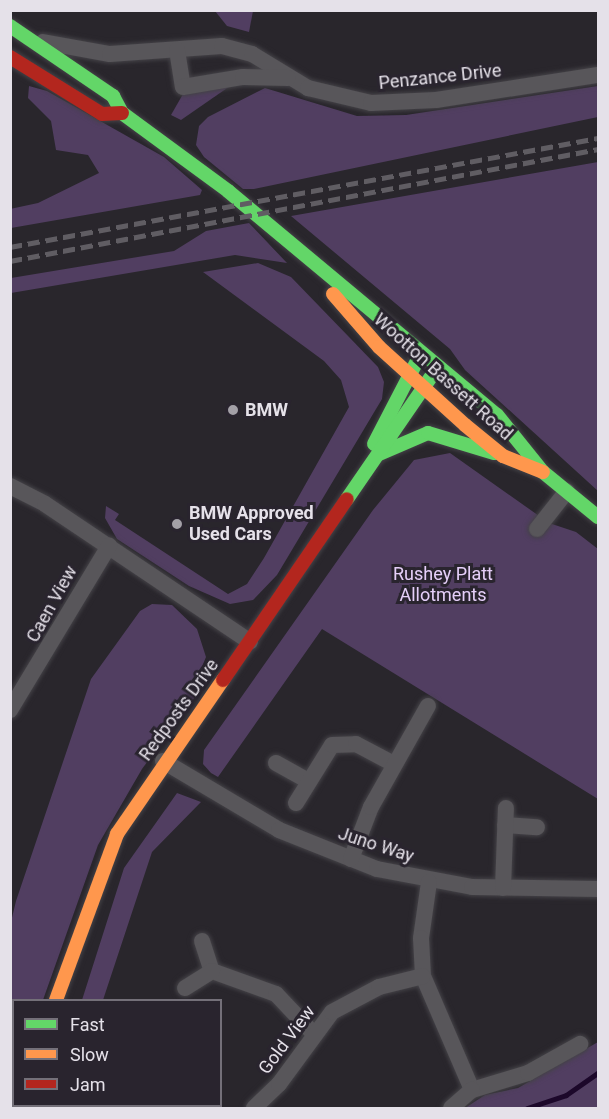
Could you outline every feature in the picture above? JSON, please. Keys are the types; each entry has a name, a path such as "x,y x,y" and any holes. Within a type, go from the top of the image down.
{"main road":[{"name":"Wootton Bassett Road","path":"10,26 113,96 122,113 228,191 309,262 438,366 507,424 543,471 598,517"},
{"name":"Wootton Bassett Road","path":"10,57 102,114 122,113"},
{"name":"Wootton Bassett Road","path":"309,262 348,314 409,375 503,456 543,471"},
{"name":"Redposts Drive","path":"370,460 387,410 422,353"},
{"name":"Redposts Drive","path":"56,999 106,854 163,761 250,642 370,460 438,366"},
{"path":"370,460 428,433 503,456"}],"street":[{"name":"Penzance Drive","path":"28,37 98,54 177,50 210,45 237,49 288,78 350,101 395,104 598,75"},
{"name":"Penzance Drive","path":"177,50 183,87 243,77 288,78"},
{"path":"10,486 109,546 250,642"},
{"path":"537,529 567,491"},
{"name":"Caen View","path":"10,710 109,546"},
{"path":"351,860 394,764 428,706"},
{"path":"296,803 327,749 340,742 356,744 394,764"},
{"name":"Juno Way","path":"163,761 260,821 351,860 429,882 502,888 598,889"},
{"path":"276,763 308,781"},
{"path":"502,888 506,808"},
{"path":"505,825 537,827"},
{"path":"429,882 421,938 423,976 472,1090"},
{"path":"202,941 212,971"},
{"path":"185,988 212,971"},
{"path":"212,971 276,994 313,1033"},
{"name":"Gold View","path":"254,1108 279,1084 313,1033 353,998 423,976"},
{"path":"451,1108 472,1090 528,1073 580,1044"}],"green space":[{"path":"215,11 253,11 249,32 227,26"},
{"path":"233,84 181,120 171,115 183,94"},
{"path":"29,86 47,91 164,157 202,190 200,195 11,228 10,209 38,203 99,173 88,155 56,150 51,121 28,98"},
{"path":"598,86 598,117 254,189 243,189 204,157 196,145 199,126 208,117 265,88 357,116 406,115"},
{"path":"598,162 598,491 465,370 450,349 291,216"},
{"path":"249,223 287,263 235,255 11,293 11,278 174,251 206,231"},
{"path":"258,263 291,277 378,367 384,382 382,399 277,575 253,600 230,604 189,586 117,539 105,518 106,506 119,514 115,520 228,594 247,584 264,558 349,407 341,380 324,361 203,272"},
{"name":"Rushey Platt Allotments","path":"450,453 549,523 576,532 598,549 598,799 322,629 218,777 211,773 203,764 204,750 373,510 414,460"},
{"path":"152,604 172,605 197,629 206,657 194,686 200,690 142,769 98,845 43,999 12,999 11,1058 10,926 16,901 91,679 140,611"},
{"path":"177,793 201,802 152,852 103,999 82,999 124,868"},
{"path":"598,1042 598,1108 465,1108 485,1095 518,1088"}],"waterway":[{"path":"527,1108 566,1095 598,1073"}],"railway":[{"path":"10,247 598,138"},
{"path":"10,261 598,149"}],"traffic: fast":[{"path":"10,26 113,96 122,113 228,191 497,415 543,472 598,517"},
{"path":"374,444 418,359"},
{"path":"347,499 433,374"},
{"path":"379,454 428,433 494,453"}],"traffic: slow":[{"path":"333,294 379,347 465,425 503,456 543,472"},
{"path":"56,999 117,834 223,680"}],"traffic: jam":[{"path":"10,57 102,114 122,113"},
{"path":"223,680 347,499"}],"place":[{"name":"BMW","path":"233,410"},
{"name":"BMW Approved Used Cars","path":"177,524"}]}
